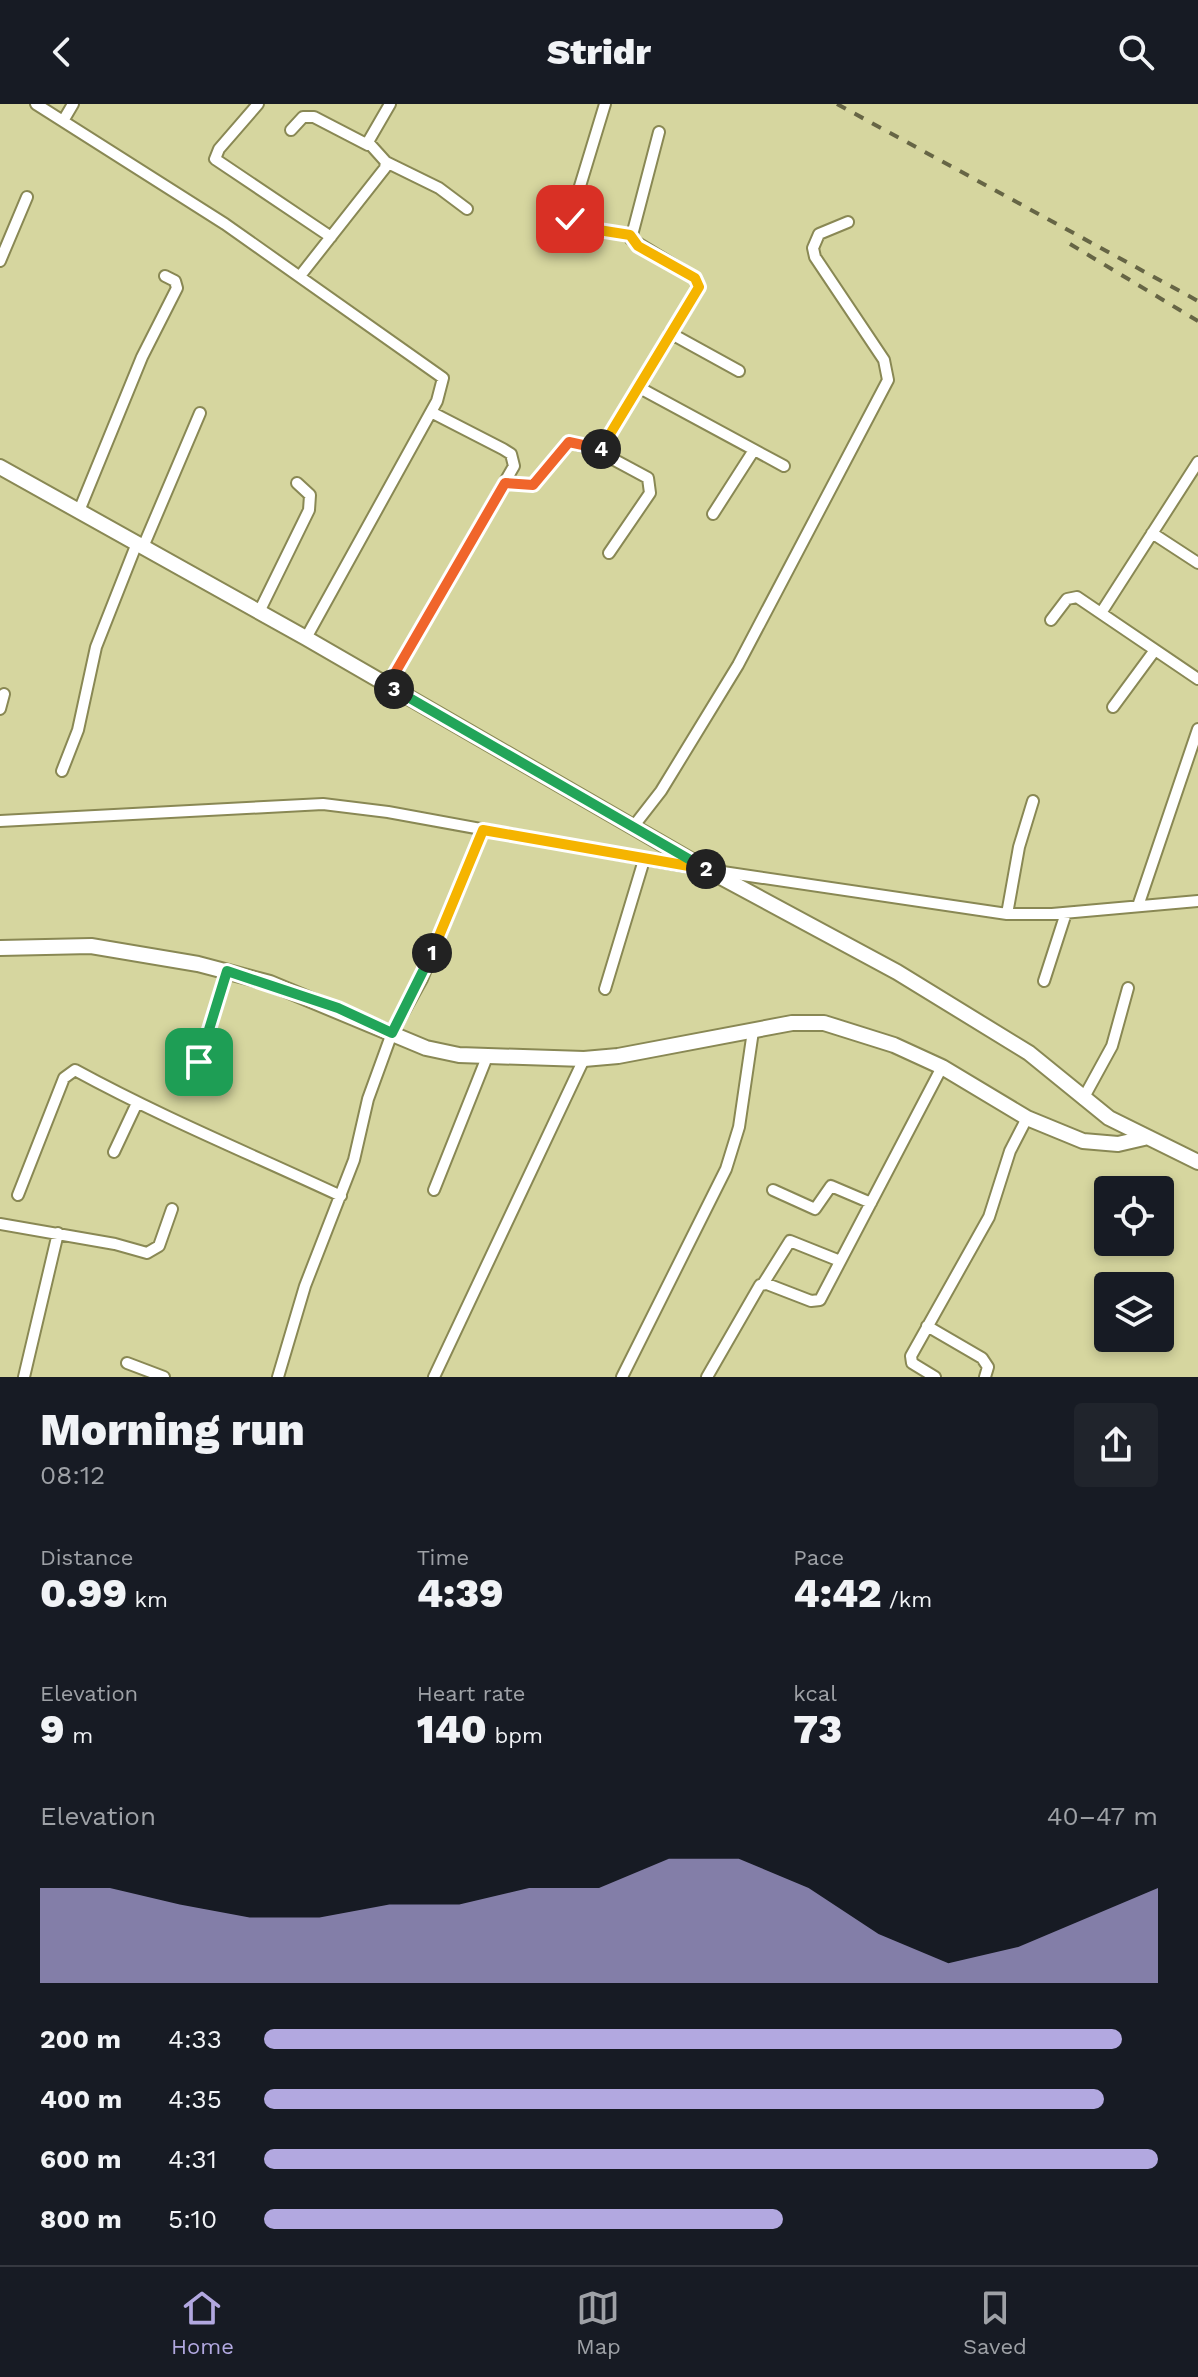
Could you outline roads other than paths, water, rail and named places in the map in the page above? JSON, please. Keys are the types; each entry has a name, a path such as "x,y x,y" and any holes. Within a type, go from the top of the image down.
{"street":[{"path":"36,104 300,276 440,375 443,383 431,412 306,638"},
{"path":"63,121 73,104"},
{"path":"258,104 219,149 215,159 331,237"},
{"path":"368,145 368,139 390,104"},
{"path":"596,450 602,447 698,290 698,282 680,268 638,246 630,235 586,228 570,219 605,104"},
{"path":"291,130 303,117 314,117 368,145 386,162 432,183 467,209"},
{"path":"630,235 659,132"},
{"path":"300,276 386,162"},
{"path":"0,261 27,197"},
{"path":"633,827 661,791 738,665 888,380 884,360 815,257 813,248 819,234 848,222"},
{"path":"79,511 142,357 177,288 175,281 165,276"},
{"path":"670,333 739,371"},
{"path":"638,387 784,466"},
{"path":"388,685 514,466 511,454 431,412"},
{"path":"62,771 78,730 96,647 200,413"},
{"path":"505,483 533,485 569,442 596,450 648,478 650,493 609,553"},
{"path":"713,514 754,450"},
{"path":"1101,613 1198,462"},
{"path":"0,467 306,638 706,869 924,988 1029,1053 1083,1099 1144,1138 1198,1162"},
{"path":"259,612 309,510 310,495 297,483"},
{"path":"1152,533 1198,563"},
{"path":"1051,620 1067,599 1074,596 1198,679"},
{"path":"1113,707 1155,650"},
{"path":"0,709 4,694"},
{"path":"1138,906 1198,729"},
{"path":"1007,914 1019,847 1033,801"},
{"path":"0,821 305,803 388,812 644,860 1007,914 1066,913 1198,901"},
{"path":"278,1377 305,1286 358,1146 368,1099 392,1033 422,979 483,830"},
{"path":"605,989 644,860"},
{"path":"1044,981 1066,913"},
{"path":"0,948 91,946 227,971 338,1008 442,1053 584,1059 653,1051 792,1023 824,1023 868,1034 942,1067 1027,1118 1083,1141 1102,1145 1144,1138"},
{"path":"199,1062 227,971"},
{"path":"1083,1099 1112,1046 1128,988"},
{"path":"622,1377 726,1169 739,1127 753,1031"},
{"path":"434,1190 487,1057"},
{"path":"434,1377 584,1059"},
{"path":"763,1284 816,1302 942,1067"},
{"path":"18,1195 66,1073 75,1070 137,1103 341,1196"},
{"path":"114,1152 137,1103"},
{"path":"935,1377 911,1360 989,1217 1010,1151 1027,1118"},
{"path":"773,1190 815,1209 831,1186 871,1203"},
{"path":"0,1224 152,1252 159,1246 172,1209"},
{"path":"24,1377 58,1233"},
{"path":"707,1377 758,1287 790,1241 840,1261"},
{"path":"927,1326 982,1358 988,1367 985,1377"},
{"path":"127,1363 164,1377"}],"railway":[{"path":"837,104 1198,301"},
{"path":"1070,244 1198,321"}]}
